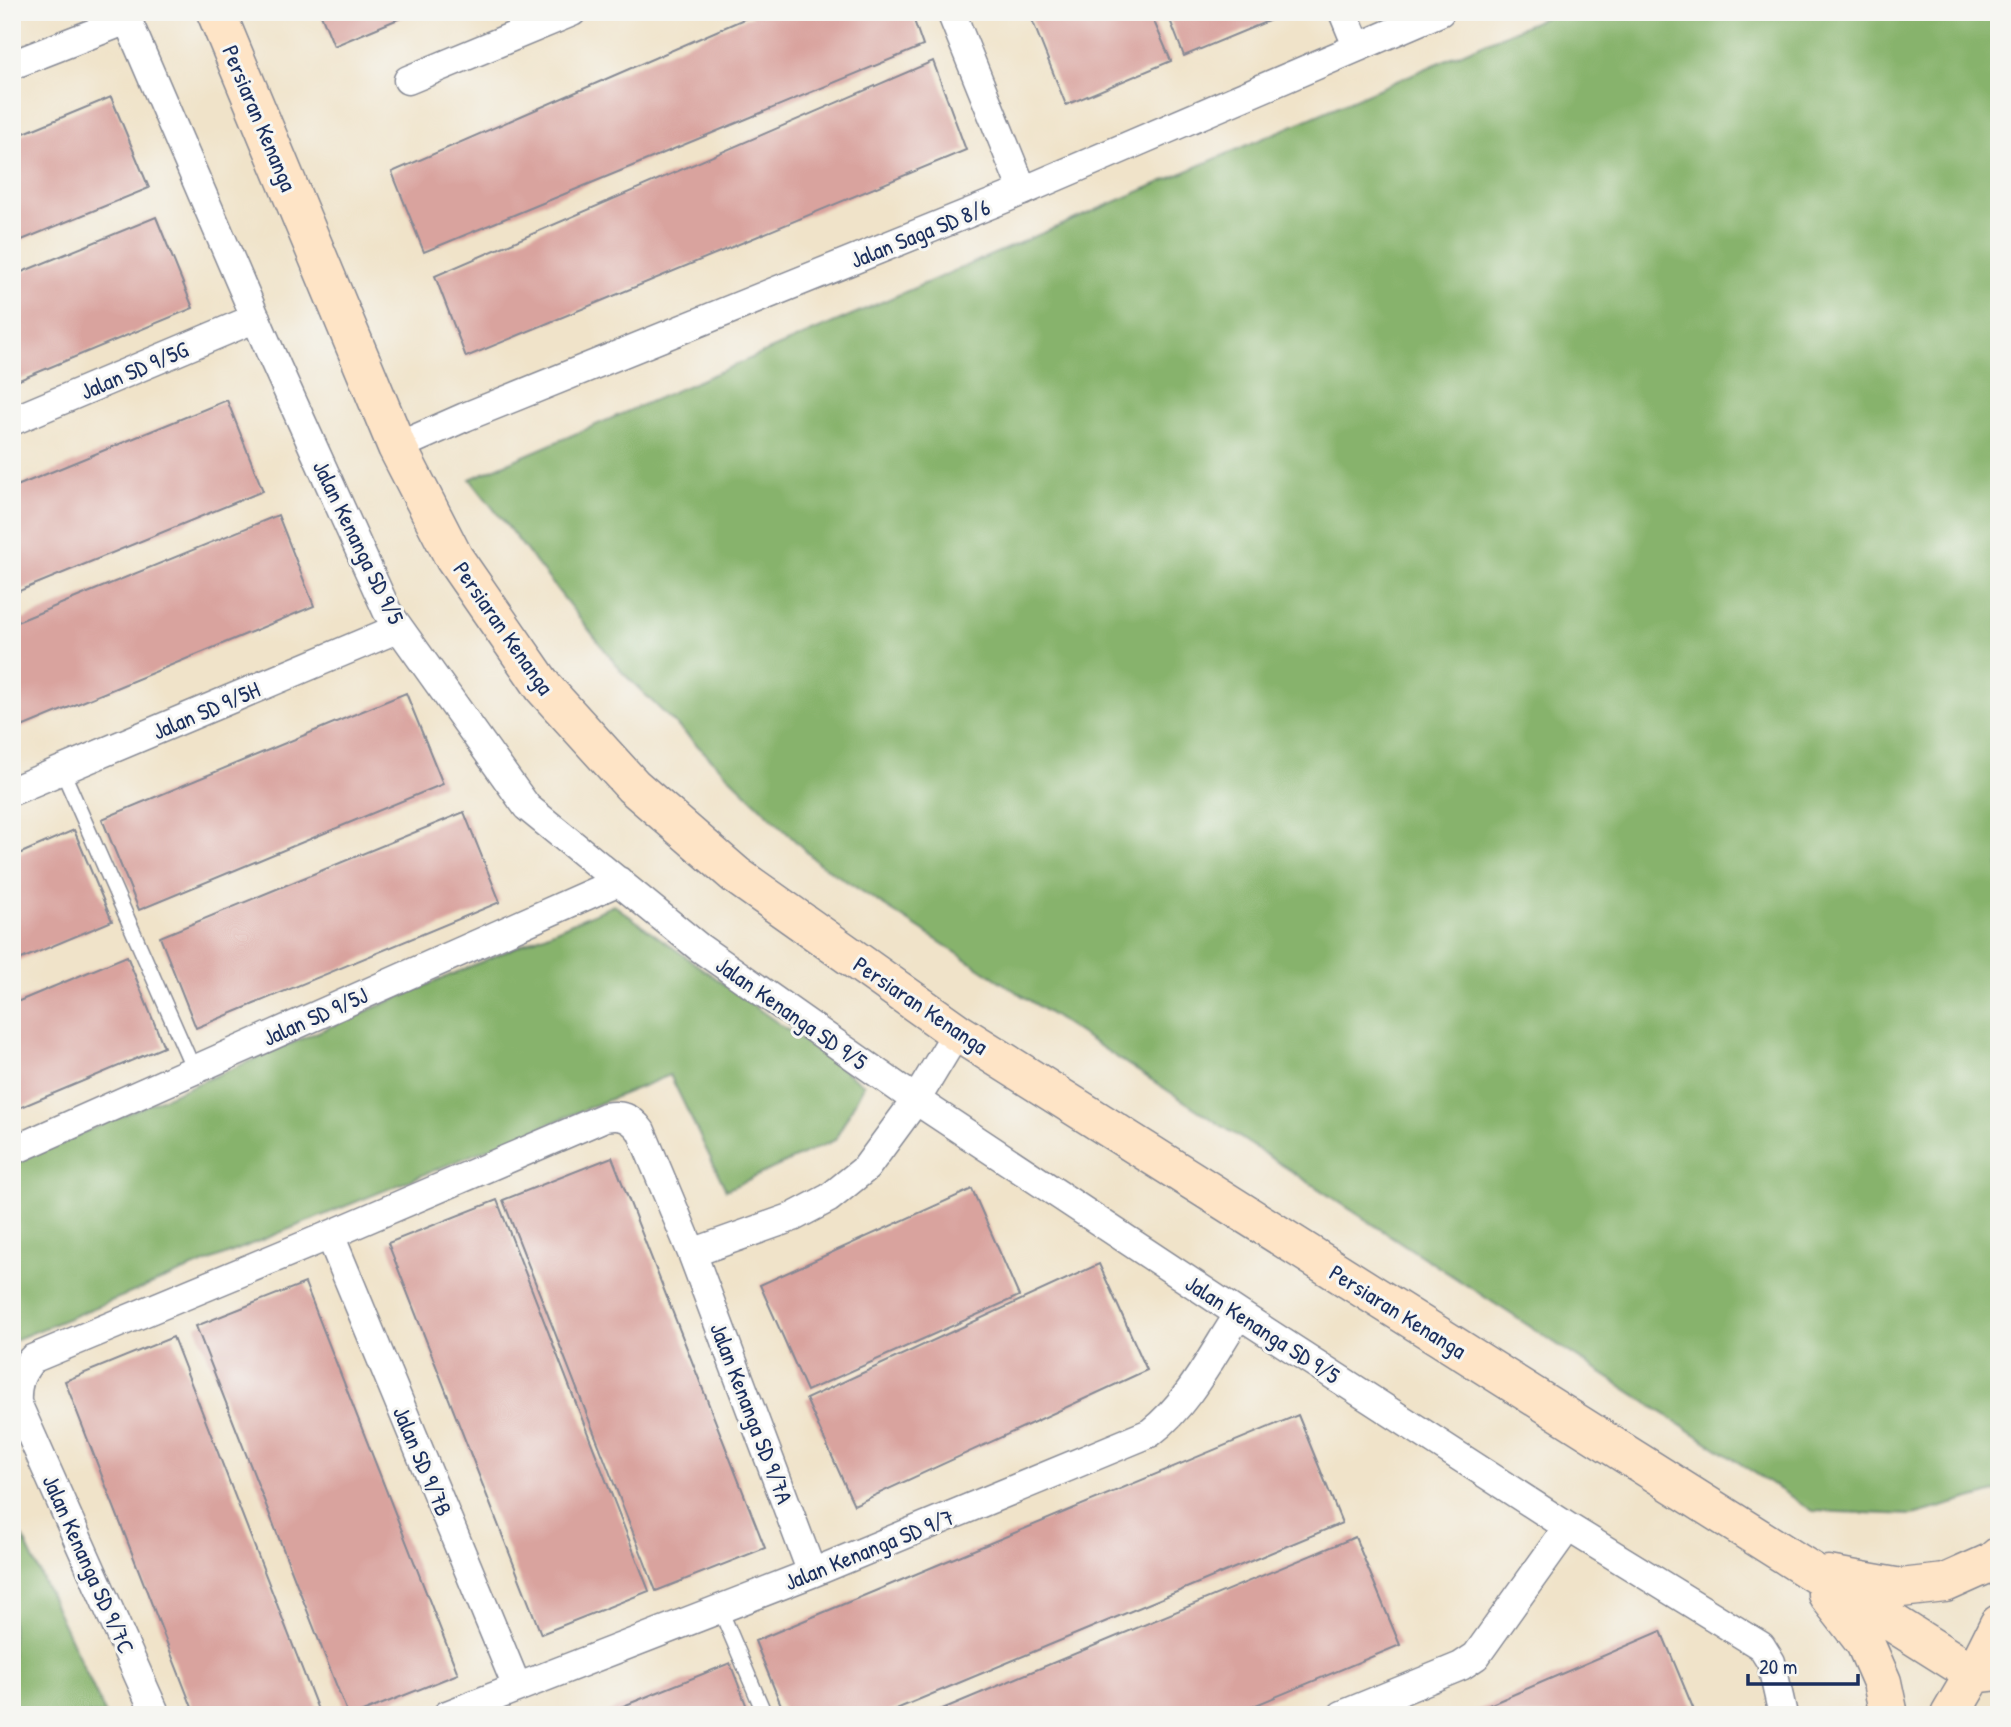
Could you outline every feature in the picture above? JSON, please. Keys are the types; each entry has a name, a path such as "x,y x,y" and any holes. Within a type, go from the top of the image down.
{"street":[{"name":"Persiaran Kenanga","path":"216,12 397,447 454,558 544,688 633,786 737,876 957,1032 1809,1572 1986,1673"},
{"path":"408,80 572,12"},
{"path":"951,12 1023,191"},
{"path":"1343,12 1357,46"},
{"name":"Jalan Saga SD 8/6","path":"397,447 1023,191 1440,12"},
{"path":"12,65 125,16"},
{"name":"Jalan Kenanga SD 9/5","path":"125,16 387,611 527,807 700,948 916,1100 1568,1527 1761,1646 1771,1662 1783,1715"},
{"name":"Jalan SD 9/5G","path":"12,421 256,318"},
{"name":"Jalan SD 9/5H","path":"12,791 399,628"},
{"name":"Jalan SD 9/5J","path":"12,1151 619,881"},
{"path":"692,1253 793,1217 829,1198 866,1168 916,1100 957,1032"},
{"name":"Jalan Kenanga SD 9/7A","path":"330,1235 605,1117 625,1116 635,1122 692,1253 812,1573"},
{"name":"Jalan Kenanga SD 9/7C","path":"156,1715 16,1403 16,1387 21,1373 32,1359 330,1235"},
{"name":"Jalan SD 9/7B","path":"330,1235 517,1687"},
{"name":"Jalan Kenanga SD 9/7","path":"447,1715 812,1573 1150,1433 1167,1420 1182,1402 1239,1314"},
{"path":"1342,1715 1461,1667 1476,1656 1568,1527"},
{"path":"1809,1572 1901,1588 1945,1583 1992,1562 1999,1556"},
{"path":"1809,1572 1866,1643 1882,1682 1889,1715"},
{"path":"1984,1715 1986,1673 1999,1624"},
{"path":"1950,1715 1986,1673"}],"lane":[{"path":"62,770 194,1070"},
{"path":"720,1609 765,1715"}],"green space":[{"path":"1557,12 1999,12 1999,1491 1913,1515 1813,1511 817,862 623,673 470,479"},
{"path":"614,905 864,1085 835,1140 726,1190 670,1075 12,1341 12,1163"},
{"path":"12,1514 106,1715 12,1715"}],"building":[{"path":"320,12 415,12 334,46"},
{"path":"760,12 911,12 923,46 424,252 392,172"},
{"path":"1029,12 1150,12 1171,61 1066,105"},
{"path":"1167,12 1290,12 1184,56"},
{"path":"933,61 966,150 466,357 435,276"},
{"path":"111,97 149,188 12,244 12,138"},
{"path":"156,217 193,308 12,383 12,276"},
{"path":"227,400 263,491 12,594 12,488"},
{"path":"278,515 314,606 12,731 12,624"},
{"path":"406,693 443,784 139,910 102,819"},
{"path":"464,812 500,902 196,1028 160,937"},
{"path":"74,830 112,921 12,963 12,857"},
{"path":"127,956 164,1047 12,1111 12,1004"},
{"path":"612,1157 765,1548 656,1591 503,1200"},
{"path":"972,1189 1019,1296 807,1391 760,1285"},
{"path":"497,1200 649,1591 541,1634 388,1243"},
{"path":"1099,1264 1147,1370 854,1505 806,1399"},
{"path":"305,1283 458,1674 355,1715 348,1715 196,1326"},
{"path":"173,1337 320,1715 195,1715 65,1381"},
{"path":"1298,1415 1342,1523 882,1715 785,1715 755,1641"},
{"path":"1355,1537 1400,1645 1232,1715 928,1715"},
{"path":"1661,1631 1696,1715 1466,1715"},
{"path":"730,1663 750,1715 601,1715"}]}
